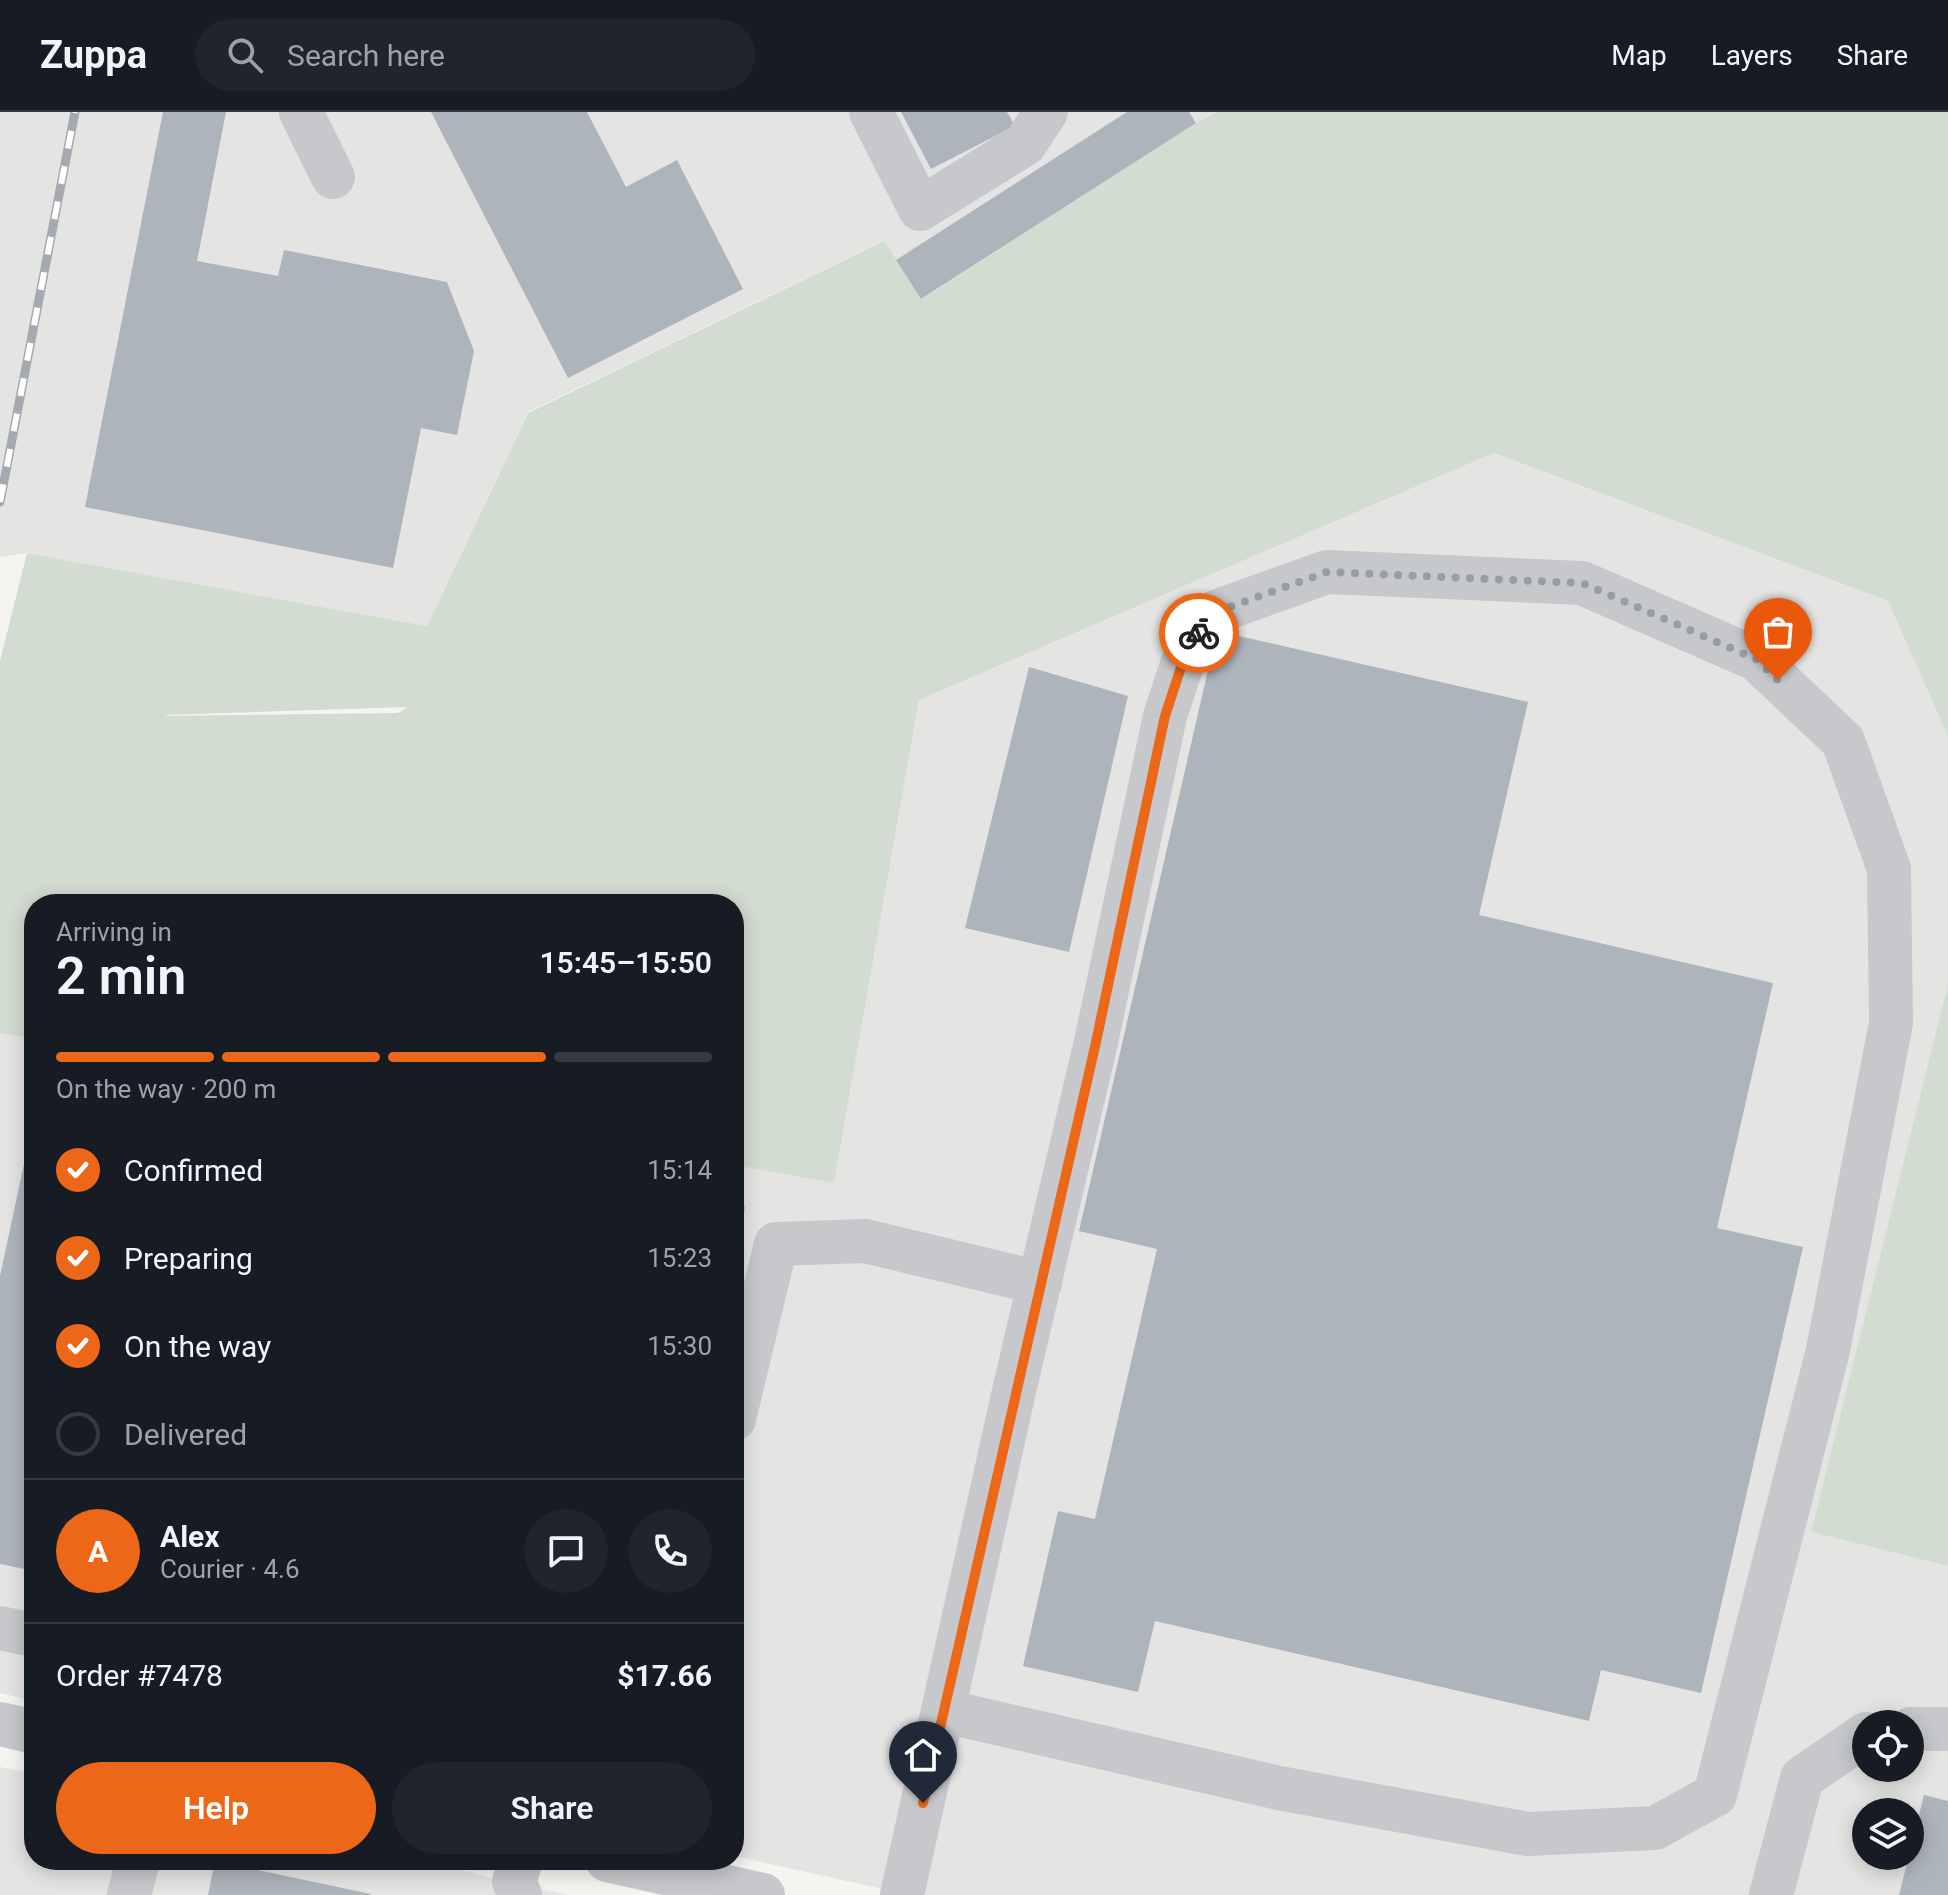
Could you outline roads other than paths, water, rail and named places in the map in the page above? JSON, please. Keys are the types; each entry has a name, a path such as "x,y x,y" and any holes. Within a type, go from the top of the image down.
{"street":[{"path":"301,112 333,177"},
{"path":"871,112 920,209 1025,144 1046,112"},
{"path":"902,1895 1099,1027 1165,716 1189,643 1218,611 1327,572 1582,583 1756,659 1843,741 1889,869 1891,1023 1828,1350 1715,1795 1655,1828 1528,1834 1279,1788 944,1711"},
{"path":"744,1377 776,1244 865,1241 1040,1283"},
{"path":"0,1628 24,1633"},
{"path":"0,1724 24,1730"},
{"path":"1924,1729 1948,1729"},
{"path":"1771,1895 1802,1778 1852,1744"},
{"path":"129,1895 135,1870"},
{"path":"518,1870 514,1882 520,1895"},
{"path":"655,1870 763,1895"}],"railway":[{"path":"0,502 75,112"}]}
